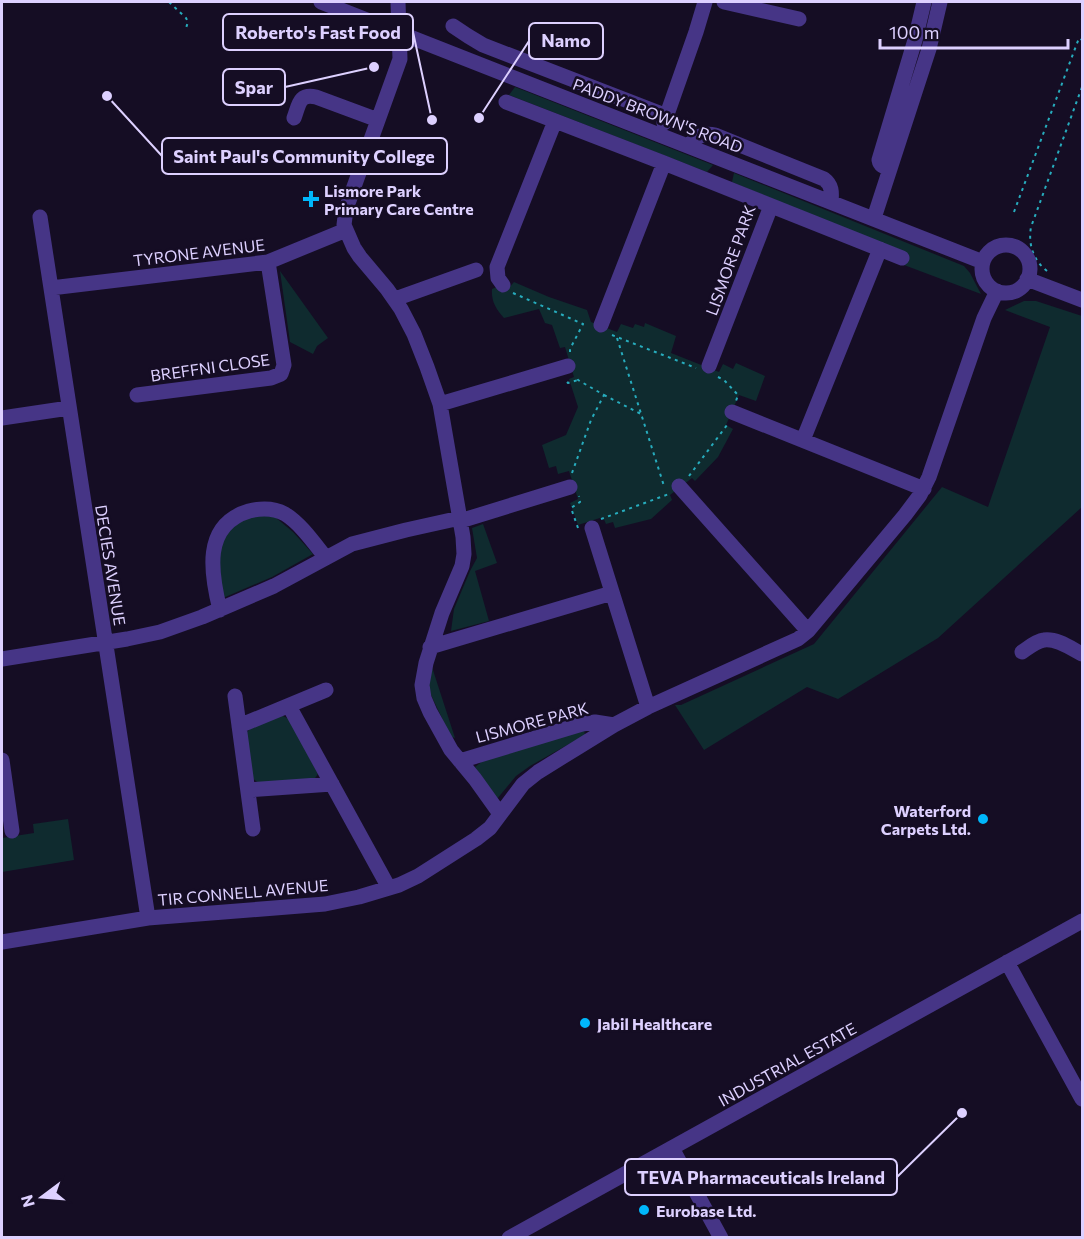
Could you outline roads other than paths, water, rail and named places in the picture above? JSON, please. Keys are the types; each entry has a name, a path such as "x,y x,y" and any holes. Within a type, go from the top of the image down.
{"street":[{"name":"PADDY BROWN'S ROAD","path":"321,2 983,262"},
{"path":"346,230 344,221 346,209 400,59 398,2"},
{"path":"660,135 705,2"},
{"path":"724,2 799,19"},
{"path":"890,169 882,166 879,160 924,2"},
{"path":"874,218 928,49 940,2"},
{"path":"453,26 483,45 666,116"},
{"path":"294,118 300,101 309,96 378,120"},
{"name":"LISMORE PARK","path":"506,102 771,206 709,371"},
{"path":"506,288 498,278 497,267 555,121"},
{"path":"689,146 698,136 715,135 824,179 832,191 831,202"},
{"path":"717,184 726,160"},
{"path":"599,327 664,163"},
{"path":"771,206 902,258"},
{"name":"DECIES AVENUE","path":"39,217 148,918"},
{"name":"LISMORE PARK","path":"346,230 360,257 395,299 419,345 440,404 464,548 463,560 430,647 423,678 424,698 447,743 500,814 526,781 614,725 648,707 790,643 808,631 924,489 984,318 997,291"},
{"name":"TYRONE AVENUE","path":"51,288 268,262 346,230"},
{"path":"1015,247 1026,257 1030,272 1024,285 1005,293 997,291 986,283 983,276 983,262 996,248 1015,247"},
{"path":"803,440 880,249"},
{"name":"BREFFNI CLOSE","path":"137,395 272,378 281,374 284,365 268,262"},
{"path":"395,299 476,270"},
{"path":"1027,279 1083,300"},
{"path":"440,404 570,362"},
{"path":"2,418 69,408"},
{"path":"732,412 924,489"},
{"path":"2,659 160,632 220,610 281,583 359,542 460,519 573,484"},
{"path":"673,490 808,631"},
{"path":"220,610 212,566 214,546 227,524 242,514 264,509 278,511 302,529 326,558"},
{"path":"592,528 648,707"},
{"path":"430,647 612,592"},
{"path":"1022,652 1041,640 1046,640 1083,654"},
{"path":"239,726 326,690"},
{"path":"235,696 254,829"},
{"path":"289,706 389,888"},
{"name":"LISMORE PARK","path":"460,761 582,724 595,722 614,725"},
{"path":"2,760 12,831"},
{"path":"248,790 332,784"},
{"name":"TIR CONNELL AVENUE","path":"2,942 148,918 314,906 348,900 389,888 418,876 476,839 490,828 500,814"},
{"name":"INDUSTRIAL ESTATE","path":"509,1238 1083,921"},
{"path":"1007,962 1083,1099"},
{"path":"672,1148 721,1238"}],"place":[{"name":"Spar","path":"374,67"},
{"name":"Saint Paul's Community College","path":"107,96"},
{"name":"Namo","path":"479,118"},
{"name":"Roberto's Fast Food","path":"432,120"},
{"name":"Lismore Park Primary Care Centre","path":"311,199"},
{"name":"Waterford Carpets Ltd.","path":"983,819"},
{"name":"Jabil Healthcare","path":"585,1023"},
{"name":"TEVA Pharmaceuticals Ireland","path":"962,1113"},
{"name":"Eurobase Ltd.","path":"644,1210"}]}
